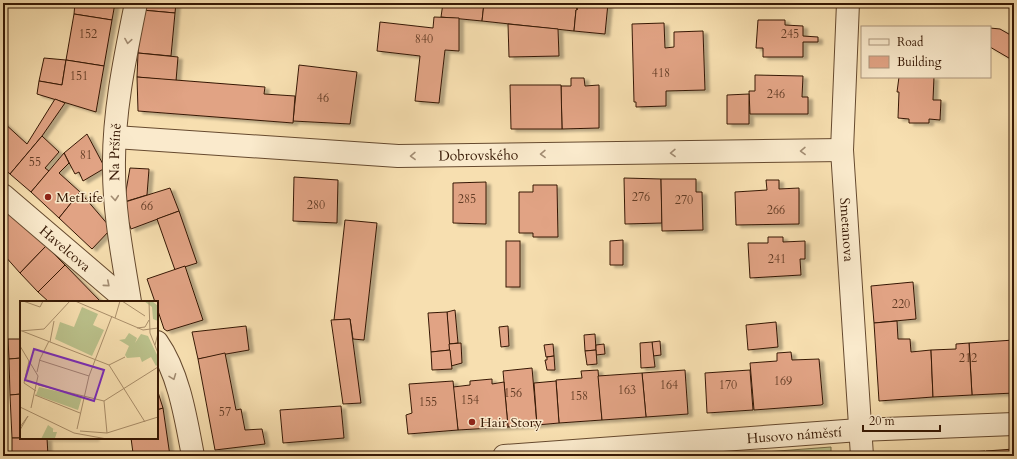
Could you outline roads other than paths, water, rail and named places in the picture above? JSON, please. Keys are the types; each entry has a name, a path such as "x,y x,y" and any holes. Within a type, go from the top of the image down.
{"street":[{"name":"Na Pršíně","path":"129,301 115,197 114,167 117,110 136,3"},
{"name":"Smetanova","path":"848,3 842,150 859,430 862,456"},
{"name":"Dobrovského","path":"115,137 398,156 842,150"},
{"name":"Havelcova","path":"3,195 128,301"},
{"path":"158,343 163,350 184,404 193,456"},
{"name":"Husovo náměstí","path":"504,456 859,430 1014,424"}],"place":[{"name":"MetLife","path":"48,197"},
{"name":"Hair Story","path":"472,422"}]}
